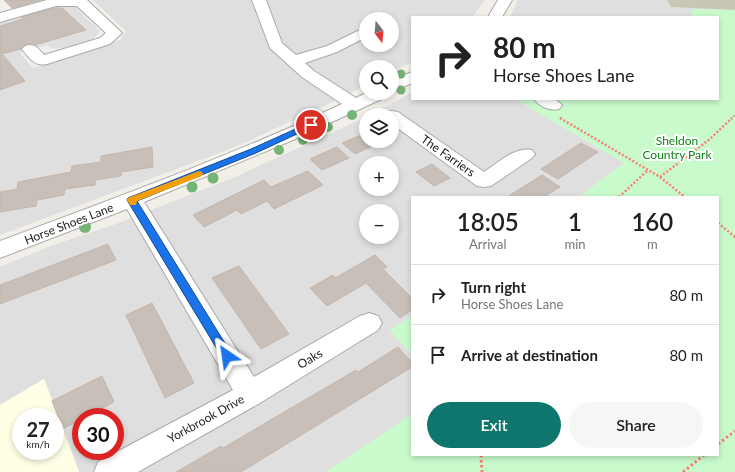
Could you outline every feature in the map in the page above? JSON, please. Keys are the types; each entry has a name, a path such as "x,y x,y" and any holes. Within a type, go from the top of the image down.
{"street":[{"name":"The Farriers","path":"259,0 275,45 308,74 359,96"},
{"path":"496,16 505,0"},
{"path":"0,18 56,2 81,2 115,33 106,41 41,61 30,49"},
{"path":"294,61 332,49 359,35"},
{"path":"399,84 411,78"},
{"name":"Horse Shoes Lane","path":"0,250 132,200 254,151 365,100"},
{"name":"The Farriers","path":"368,100 380,108"},
{"name":"The Farriers","path":"399,122 484,181 525,154"},
{"name":"Yorkbrook Drive","path":"109,472 250,394 132,200"},
{"name":"Oaks","path":"250,394 369,323"}],"path":[{"path":"548,102 554,115 647,171 660,177 684,196"},
{"path":"660,177 710,139 735,116"},
{"path":"620,196 647,171"},
{"path":"719,224 735,237"},
{"path":"719,443 735,431"},
{"path":"481,456 482,472"},
{"path":"683,472 703,456"}],"shaded area":[{"path":"93,0 485,0 473,16 411,16 411,62 399,68 399,60 359,60 359,88 318,109 235,147 0,235 0,21 54,6 73,5 100,31 93,39 72,46 53,49 47,45 20,53 32,68 120,40 126,31"},
{"path":"518,0 735,0 735,10 692,9 692,16 510,16"},
{"path":"667,0 735,0 735,10 671,7"},
{"path":"411,93 411,100 517,100 624,163 580,196 411,196 411,317 390,330 411,354 411,415 326,472 79,472 74,460 124,460 124,408 72,408 72,453 64,432 64,408 55,408 44,379 0,405 0,267 53,245 113,225 233,178 359,120 359,148 399,148 399,108 383,108"},
{"path":"44,379 55,408 12,408 12,460 64,460 64,432 72,453 72,460 74,460 79,472 0,472 0,405"}],"green space":[{"name":"Sheldon Country Park","path":"692,9 735,10 735,472 326,472 411,415 411,456 719,456 719,196 580,196 624,163 517,100 719,100 719,16 692,16"},
{"path":"411,317 411,354 390,330"}],"building":[{"path":"4,0 41,0 12,8"},
{"path":"56,8 62,8 86,30 35,45 25,45 21,49 2,54 25,81 0,90 0,26 23,19 22,17"},
{"path":"359,136 359,148 368,148 355,154 342,143"},
{"path":"581,143 598,152 558,179 541,169"},
{"path":"152,147 153,167 121,172 121,176 95,180 95,185 65,189 64,195 37,200 36,206 0,212 0,192 17,189 18,182 71,172 72,166 101,162 101,156"},
{"path":"337,147 349,158 322,170 310,159"},
{"path":"432,164 450,178 434,186 416,172"},
{"path":"308,171 323,185 274,209 267,201 241,214 237,210 204,227 193,215 264,180 271,187"},
{"path":"542,175 560,187 546,196 509,196"},
{"path":"108,244 116,260 0,304 0,285"},
{"path":"375,255 387,267 383,269 411,297 411,311 400,318 366,283 327,306 310,288 333,275 335,278"},
{"path":"239,266 289,334 261,349 212,278"},
{"path":"152,303 194,383 165,398 126,315"},
{"path":"398,347 411,362 411,368 241,472 176,472 221,446 223,448 356,370 358,372"},
{"path":"102,376 114,402 102,408 72,408 72,424 64,428 64,408 55,408 52,401"}],"slow traffic":[{"path":"133,202 132,200 199,174"}],"route":[{"path":"227,356 132,200 190,178 311,125"}]}
